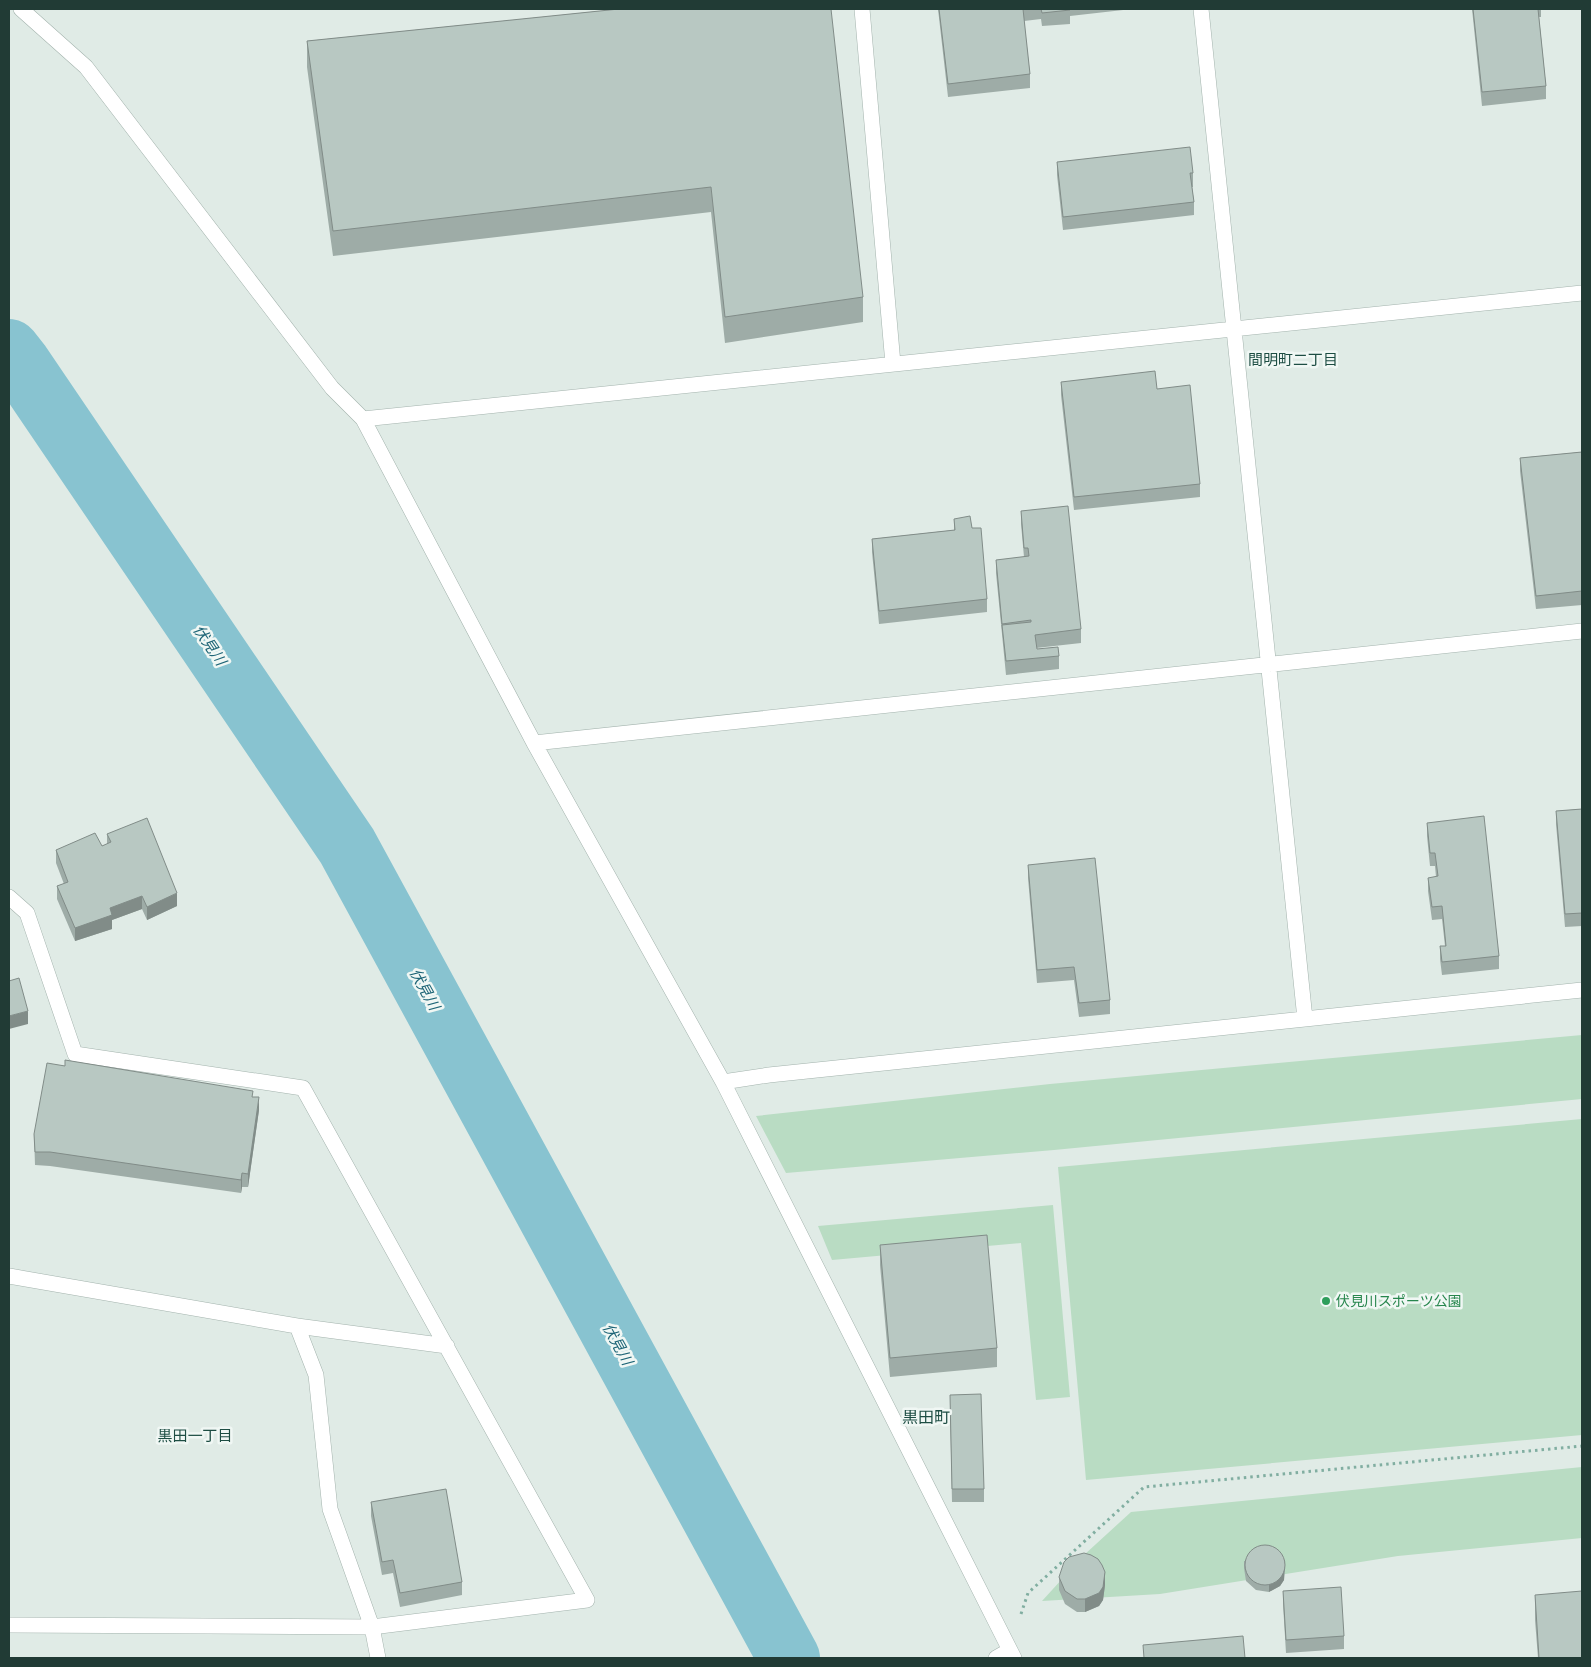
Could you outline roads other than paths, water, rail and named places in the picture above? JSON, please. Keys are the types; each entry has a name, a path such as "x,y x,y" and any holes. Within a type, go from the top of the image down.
{"street":[{"path":"21,9 86,67 332,388 363,419 534,743 723,1082 1012,1654 996,1658"},
{"path":"862,9 893,364"},
{"path":"1201,9 1305,1019"},
{"path":"363,419 1582,293"},
{"path":"534,743 1582,631"},
{"path":"9,897 27,914 75,1054 303,1088 587,1600 372,1627 9,1625"},
{"path":"723,1082 769,1075 1582,990"},
{"path":"9,1276 297,1326 447,1346"},
{"path":"297,1326 316,1375 330,1509 372,1627 378,1658"}],"waterway":[{"name":"伏見川","path":"9,350 347,846 789,1658"}],"place":[{"name":"伏見川スポーツ公園","path":"1326,1301"}],"district":[{"name":"間明町二丁目","path":"1293,359"},
{"name":"黒田町","path":"926,1417"},
{"name":"黒田一丁目","path":"195,1435"}]}
